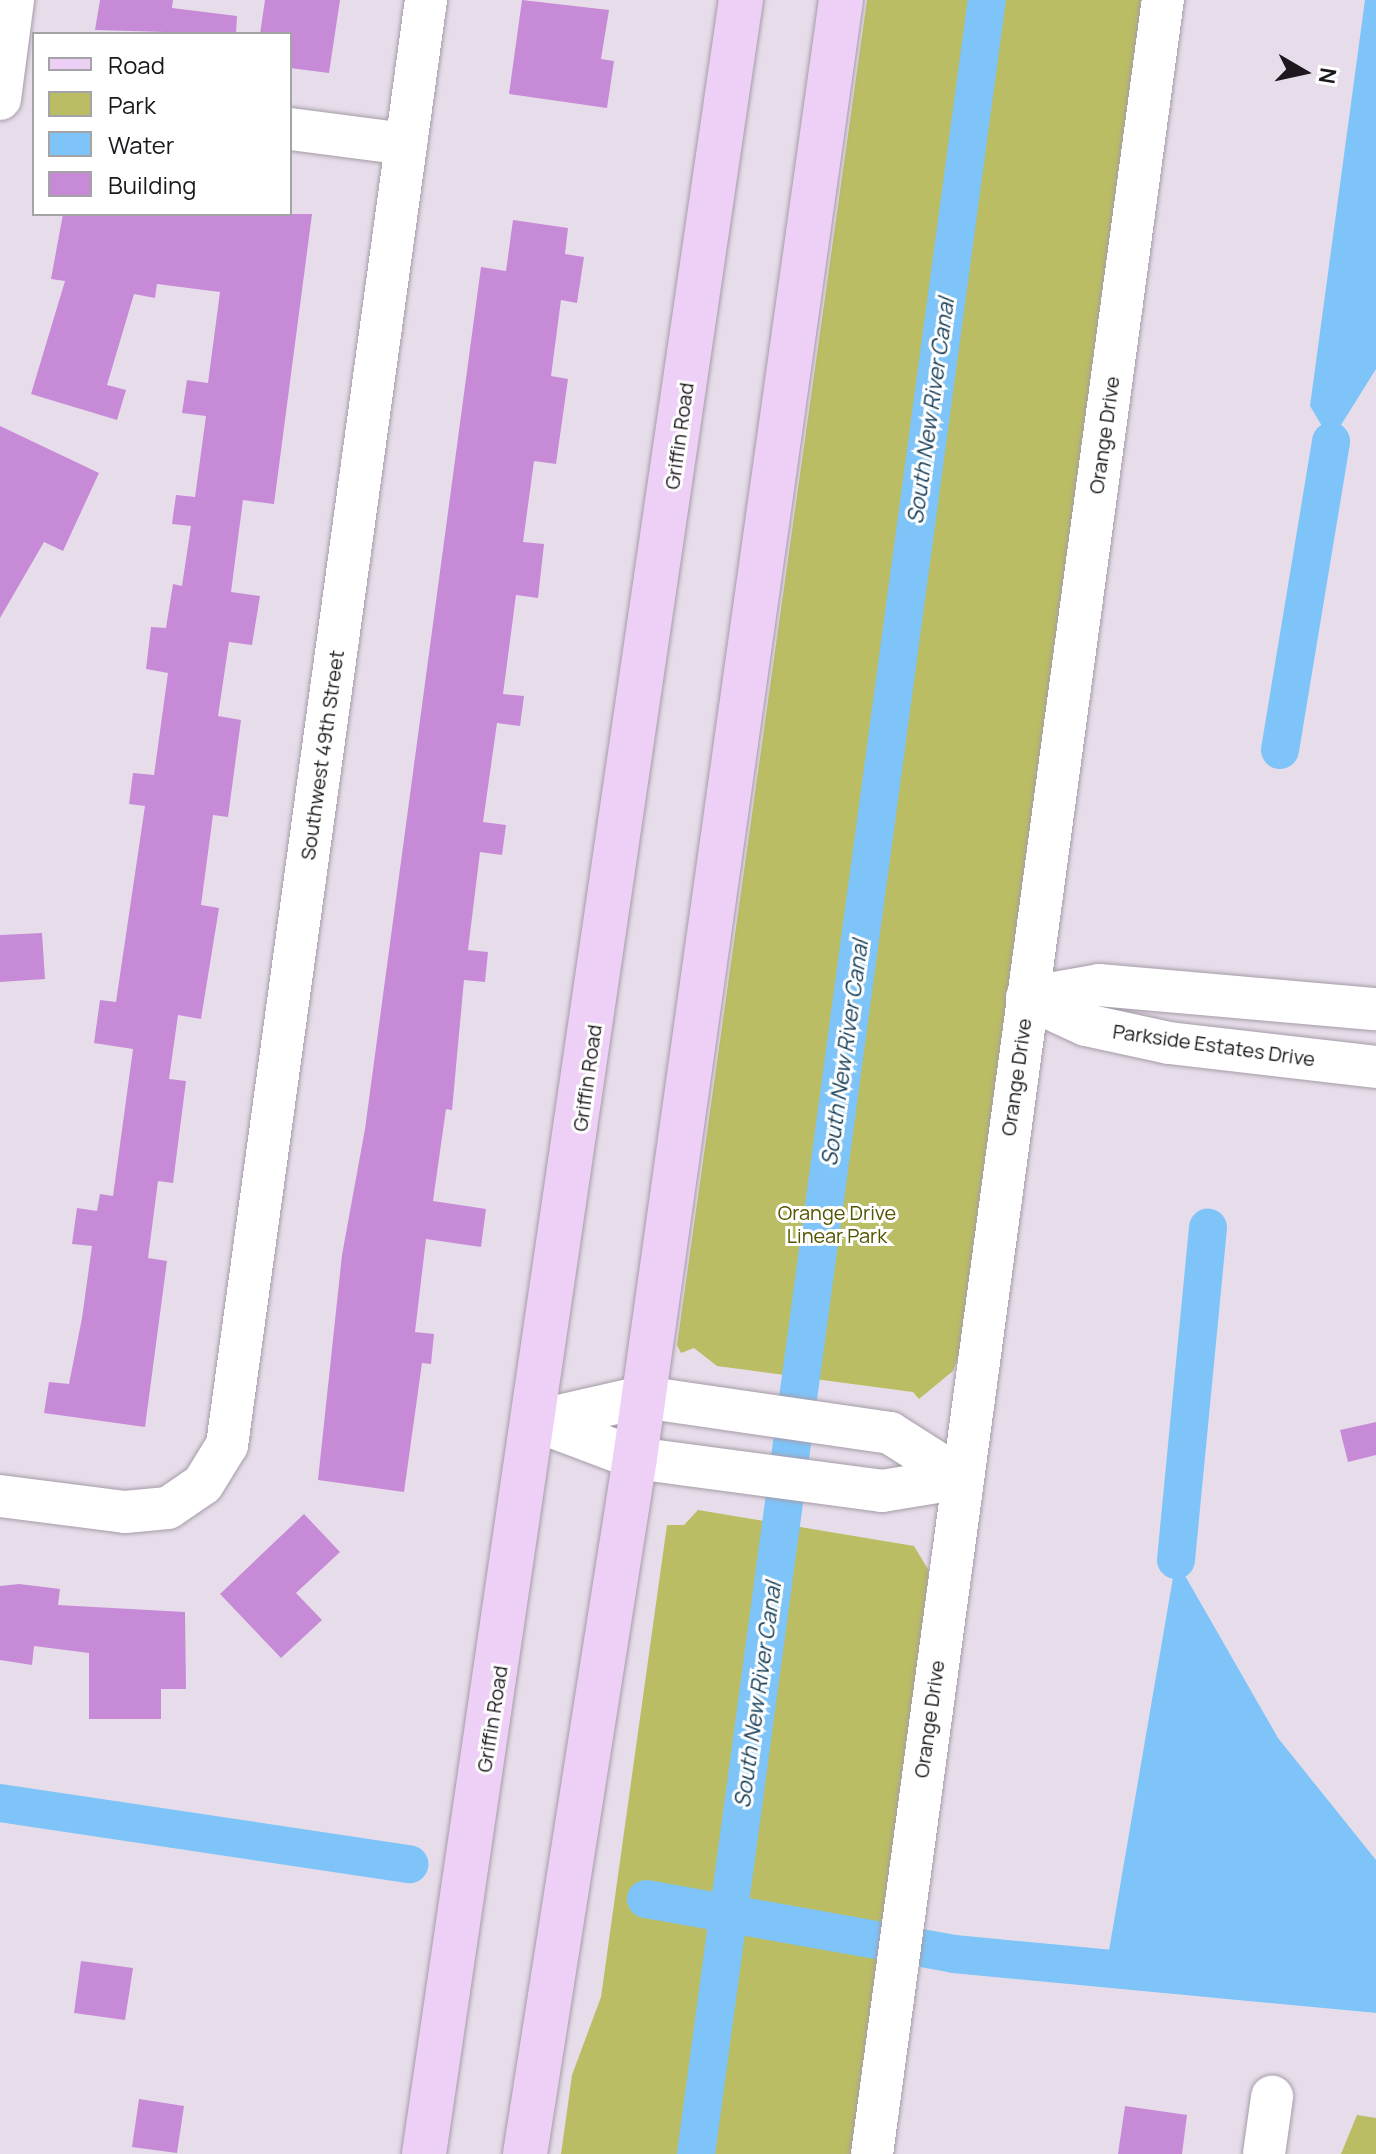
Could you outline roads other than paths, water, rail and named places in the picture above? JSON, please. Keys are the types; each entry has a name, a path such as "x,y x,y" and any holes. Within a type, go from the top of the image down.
{"main road":[{"name":"Griffin Road","path":"424,2154 537,1421 741,0"},
{"path":"525,2154 635,1458 841,0"}],"street":[{"path":"12,94 13,0"},
{"name":"Southwest 49th Street","path":"0,1496 125,1512 168,1508 189,1496 227,1445 426,0"},
{"name":"Orange Drive","path":"872,2154 1163,0"},
{"path":"292,129 406,144"},
{"path":"1027,998 1099,985 1376,1009"},
{"name":"Parkside Estates Drive","path":"1027,998 1086,1025 1169,1043 1376,1067"},
{"path":"537,1421 643,1397 890,1433 961,1478"},
{"path":"537,1421 635,1458 882,1491 961,1478"},
{"path":"1264,2154 1272,2097"}],"water":[{"path":"1365,0 1376,0 1376,369 1331,441 1310,406"},
{"path":"1176,1560 1278,1738 1376,1860 1376,1994 1106,1968"}],"waterway":[{"name":"South New River Canal","path":"696,2154 987,0"},
{"path":"1280,750 1331,441"},
{"path":"1176,1560 1208,1228"},
{"path":"0,1803 409,1864"},
{"path":"646,1899 954,1954 1376,1994"}],"park label":[{"name":"Orange Drive Linear Park","path":"837,1224"}]}
